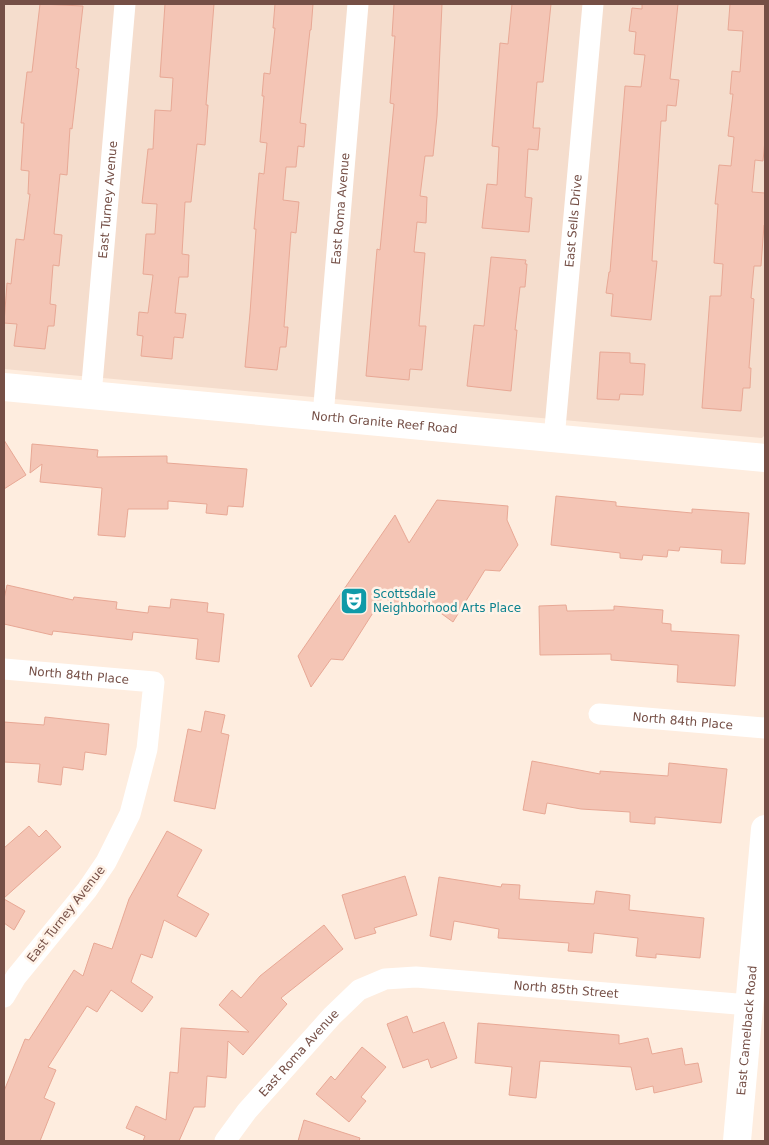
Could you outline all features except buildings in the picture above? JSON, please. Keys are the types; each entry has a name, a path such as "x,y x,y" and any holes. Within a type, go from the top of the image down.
{"street":[{"name":"East Turney Avenue","path":"90,395 125,4"},
{"name":"East Roma Avenue","path":"323,416 358,4"},
{"name":"East Sells Drive","path":"554,439 593,4"},
{"name":"North Granite Reef Road","path":"4,387 765,458"},
{"name":"North 84th Place","path":"4,669 154,682"},
{"name":"East Turney Avenue","path":"4,997 16,978 87,890 106,862 130,814 147,749 154,682"},
{"name":"North 84th Place","path":"599,714 765,728"},
{"name":"East Camelback Road","path":"737,1141 765,829"},
{"name":"North 85th Street","path":"385,979 416,977 749,1004"},
{"name":"East Roma Avenue","path":"225,1141 247,1111 332,1016 359,990 385,979"}],"shaded area":[{"path":"4,4 765,4 765,435 762,438 4,369"}],"place":[{"name":"Scottsdale Neighborhood Arts Place","path":"354,601"}]}
